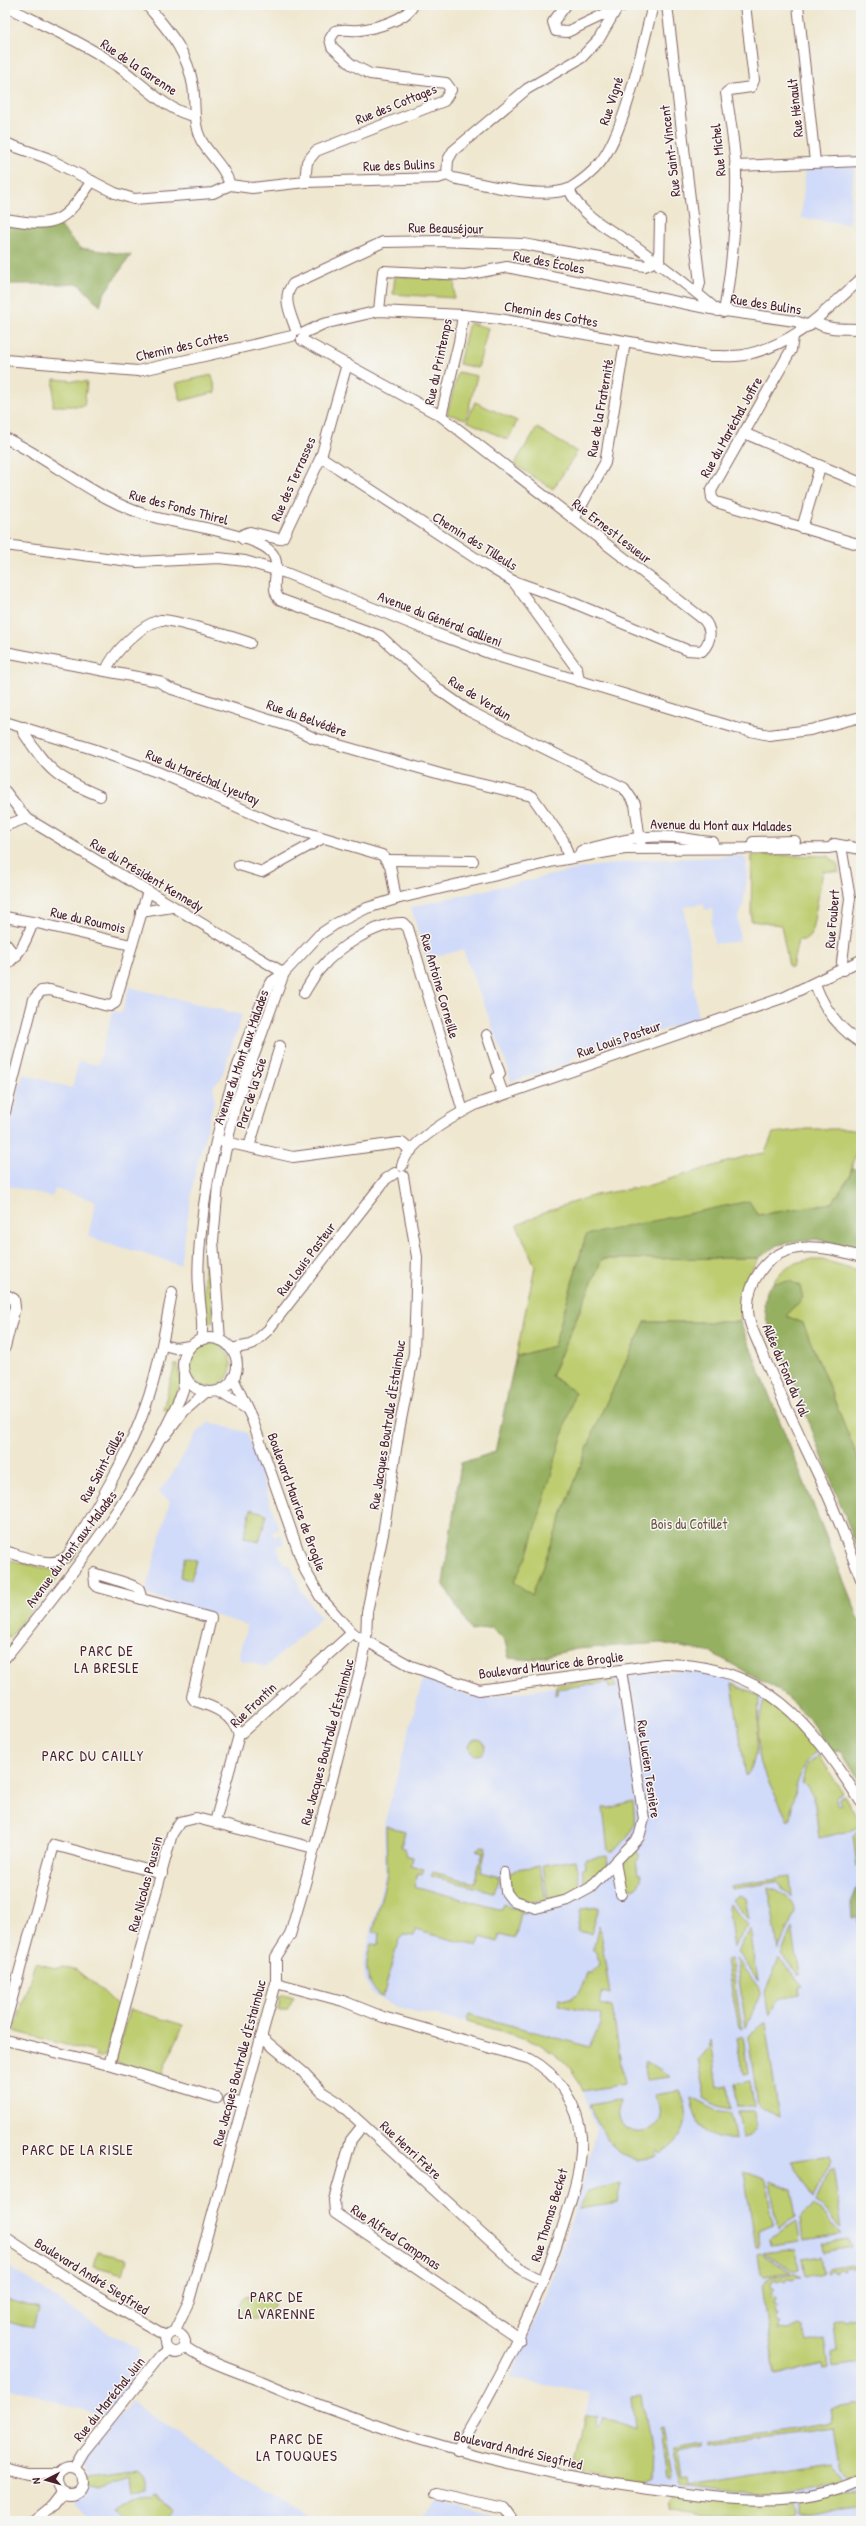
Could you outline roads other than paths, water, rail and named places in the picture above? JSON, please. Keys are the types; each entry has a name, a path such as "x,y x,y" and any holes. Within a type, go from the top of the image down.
{"street":[{"path":"5,143 47,158 121,196 143,200 219,192 230,185 222,168 201,140 195,116 193,86 187,59 181,48 147,5"},
{"name":"Rue des Cottages","path":"305,182 307,162 316,151 444,101 450,95 451,90 446,83 364,72 332,47 330,39 335,31 370,28 401,17 409,12 413,5"},
{"path":"566,5 553,22 556,31 560,33 567,32 621,7"},
{"name":"Rue Vigné","path":"569,189 594,171 605,156 613,140 623,112 653,5"},
{"name":"Rue Saint-Vincent","path":"667,5 700,283 697,293"},
{"name":"Rue Michel","path":"721,311 734,251 735,166 726,93 730,90 751,87 754,80 745,5"},
{"name":"Rue Hénault","path":"798,5 815,162"},
{"name":"Rue de la Garenne","path":"5,6 118,66 171,107 188,115 195,116"},
{"path":"447,174 448,160 453,151 527,90 584,55 599,39 621,7"},
{"path":"735,166 815,162 861,162"},
{"name":"Rue des Bulins","path":"230,185 252,188 305,182 438,178 447,174 453,178 525,190 558,192 569,189 576,203 721,311"},
{"path":"5,219 56,221 71,210 92,181"},
{"path":"657,264 660,220"},
{"name":"Rue Beauséjour","path":"299,335 286,293 293,284 383,242 440,241 523,244 644,266 657,264"},
{"name":"Rue des Écoles","path":"379,311 383,271 465,275 507,267 700,307"},
{"name":"Chemin des Cottes","path":"5,360 138,371 299,335 323,324 379,311 498,318 625,342 710,356 742,356 767,349 793,337 812,324 861,279"},
{"path":"697,293 700,307"},
{"name":"Rue des Bulins","path":"700,307 834,328 861,329"},
{"name":"Rue du Printemps","path":"441,416 459,342 463,315"},
{"name":"Rue Ernest Lesueur","path":"299,335 347,364 441,416 709,625 710,635 704,649 698,652 688,650 564,599 513,581"},
{"name":"Rue du Maréchal Joffre","path":"793,337 791,350 711,491 713,500 861,545"},
{"name":"Rue de la Fraternité","path":"574,519 605,463 625,342"},
{"name":"Rue des Terrasses","path":"243,539 244,534 250,532 279,539 283,537 321,457 347,364"},
{"path":"744,433 861,484"},
{"name":"Rue des Fonds Thirel","path":"5,438 118,505 152,517 243,539 270,551 274,556 276,569"},
{"name":"Chemin des Tilleuls","path":"321,457 483,564 513,581 577,668 579,681"},
{"path":"802,528 820,467"},
{"name":"Avenue du Général Gallieni","path":"5,545 137,562 230,558 276,569 437,634 579,681 736,728 769,735 810,730 861,717"},
{"name":"Rue de Verdun","path":"276,569 274,590 283,601 380,636 439,690 469,711 624,788 635,804 640,843"},
{"path":"106,671 109,663 133,637 150,624 162,620 237,638 250,643"},
{"name":"Rue du Belvédère","path":"5,652 158,681 176,690 291,727 314,738 458,779 532,796 563,840 568,855"},
{"name":"Rue du Maréchal Lyeutay","path":"5,722 160,773 274,823 376,852 388,860 473,861"},
{"path":"24,727 23,732 45,765 60,778 100,796"},
{"name":"Rue du Président Kennedy","path":"5,791 26,818 284,973"},
{"path":"5,826 26,818"},
{"name":"Avenue du Mont aux Malades","path":"201,1340 202,1328 198,1286 200,1245 206,1194 222,1141 281,986 284,973 306,946 337,923 367,908 396,899 672,836 708,842 827,842 861,849"},
{"path":"239,864 262,872 323,838"},
{"name":"Avenue du Mont aux Malades","path":"555,862 568,855 611,842 724,847 828,848 841,846"},
{"name":"Rue Foubert","path":"841,846 850,898 842,962 844,970"},
{"path":"388,860 396,899"},
{"path":"5,1112 37,994 50,990 104,1005 112,1005 115,1003 148,891"},
{"path":"141,912 172,907"},
{"name":"Rue du Roumois","path":"5,916 132,945"},
{"name":"Rue du Roumois","path":"5,966 16,957 23,948 32,925 37,923"},
{"name":"Rue Antoine Corneille","path":"304,993 321,967 342,948 364,935 394,923 403,923 408,928 463,1111"},
{"path":"5,942 16,957"},
{"name":"Rue Louis Pasteur","path":"231,1349 251,1345 268,1330 386,1179 400,1172 411,1151 440,1126 463,1111 503,1094 770,1002 815,984 861,960"},
{"path":"815,984 828,1013 840,1026 861,1043"},
{"path":"486,1035 499,1067 500,1074 496,1077 503,1094"},
{"name":"Parc de la Scie","path":"249,1147 280,1046"},
{"path":"222,1141 294,1157 398,1143 402,1144 411,1151"},
{"name":"Avenue du Mont aux Malades","path":"220,1340 214,1222 222,1141"},
{"name":"Rue Jacques Boutrolle d'Estaimbuc","path":"168,2350 165,2342 177,2338 190,2301 276,1984 276,1956 290,1934 314,1848 366,1641 367,1612 384,1534 399,1430 415,1343 417,1257 400,1172"},
{"name":"Allée du Fond du Val","path":"861,1257 811,1247 794,1249 780,1254 763,1268 755,1279 748,1298 748,1311 753,1330 774,1381 825,1488 861,1579"},
{"name":"Rue Saint-Gilles","path":"5,1551 54,1563 64,1559 68,1555 127,1450 150,1391 163,1345 172,1292"},
{"path":"5,1294 14,1299 15,1307 5,1347"},
{"path":"163,1345 175,1348 190,1346 201,1340 209,1338 220,1340 231,1349 236,1363 233,1378 227,1386 218,1391 206,1392 193,1386 184,1374 183,1360 175,1348"},
{"path":"183,1360 190,1346"},
{"name":"Avenue du Mont aux Malades","path":"5,1658 86,1556 134,1487 154,1452 180,1398 184,1374"},
{"name":"Boulevard Maurice de Broglie","path":"233,1378 248,1410 305,1570 321,1598 352,1633 411,1666 475,1690 494,1689 664,1664 692,1665 721,1671 758,1686 778,1699 806,1726 837,1766 861,1802"},
{"path":"218,1391 248,1410"},
{"name":"Avenue du Mont aux Malades","path":"154,1452 184,1411 206,1392"},
{"path":"86,1556 94,1573 109,1580 136,1587 142,1598 211,1618 192,1689 193,1699 216,1707 235,1725 239,1735"},
{"name":"Rue Frontin","path":"215,1822 239,1735 352,1633"},
{"name":"Rue Lucien Tesnière","path":"504,1873 508,1896 531,1906 540,1907 568,1900 590,1888 640,1836 644,1819 621,1670"},
{"name":"Rue Nicolas Poussin","path":"109,2065 172,1834 180,1822 196,1818 314,1848"},
{"path":"5,2024 54,1845 162,1874"},
{"path":"615,1862 621,1894"},
{"name":"Rue Thomas Becket","path":"276,1984 343,2002 383,2017 522,2055 537,2062 553,2076 568,2097 577,2118 581,2148 570,2201 543,2281 520,2339 494,2390 458,2451"},
{"name":"Rue Henri Frère","path":"261,2037 363,2126 522,2270 543,2281"},
{"path":"5,2040 109,2065 217,2098"},
{"path":"229,2100 243,2104"},
{"name":"Rue Alfred Campmas","path":"363,2126 351,2140 334,2200 336,2213 520,2339"},
{"name":"Boulevard André Siegfried","path":"5,2237 75,2283 177,2338 331,2410 458,2451 568,2477 718,2497 764,2500 795,2499 822,2494 861,2480"},
{"path":"168,2350 177,2352 177,2338"},
{"name":"Rue du Maréchal Juin","path":"74,2468 84,2451 161,2355 168,2350"},
{"path":"5,2468 29,2474 59,2474"},
{"path":"66,2468 74,2468 83,2476 82,2487 74,2493 63,2492 57,2482 59,2474 66,2468"},
{"path":"34,2521 52,2506 63,2492"},
{"path":"437,2493 504,2508 513,2521"}],"district":[{"name":"PARC DE LA BRESLE","path":"107,1660"},
{"name":"PARC DU CAILLY","path":"93,1756"},
{"name":"PARC DE LA RISLE","path":"78,2150"},
{"name":"PARC DE LA VARENNE","path":"277,2306"},
{"name":"PARC DE LA TOUQUES","path":"297,2448"}],"park label":[{"name":"Bois du Cotillet","path":"689,1524"}]}
